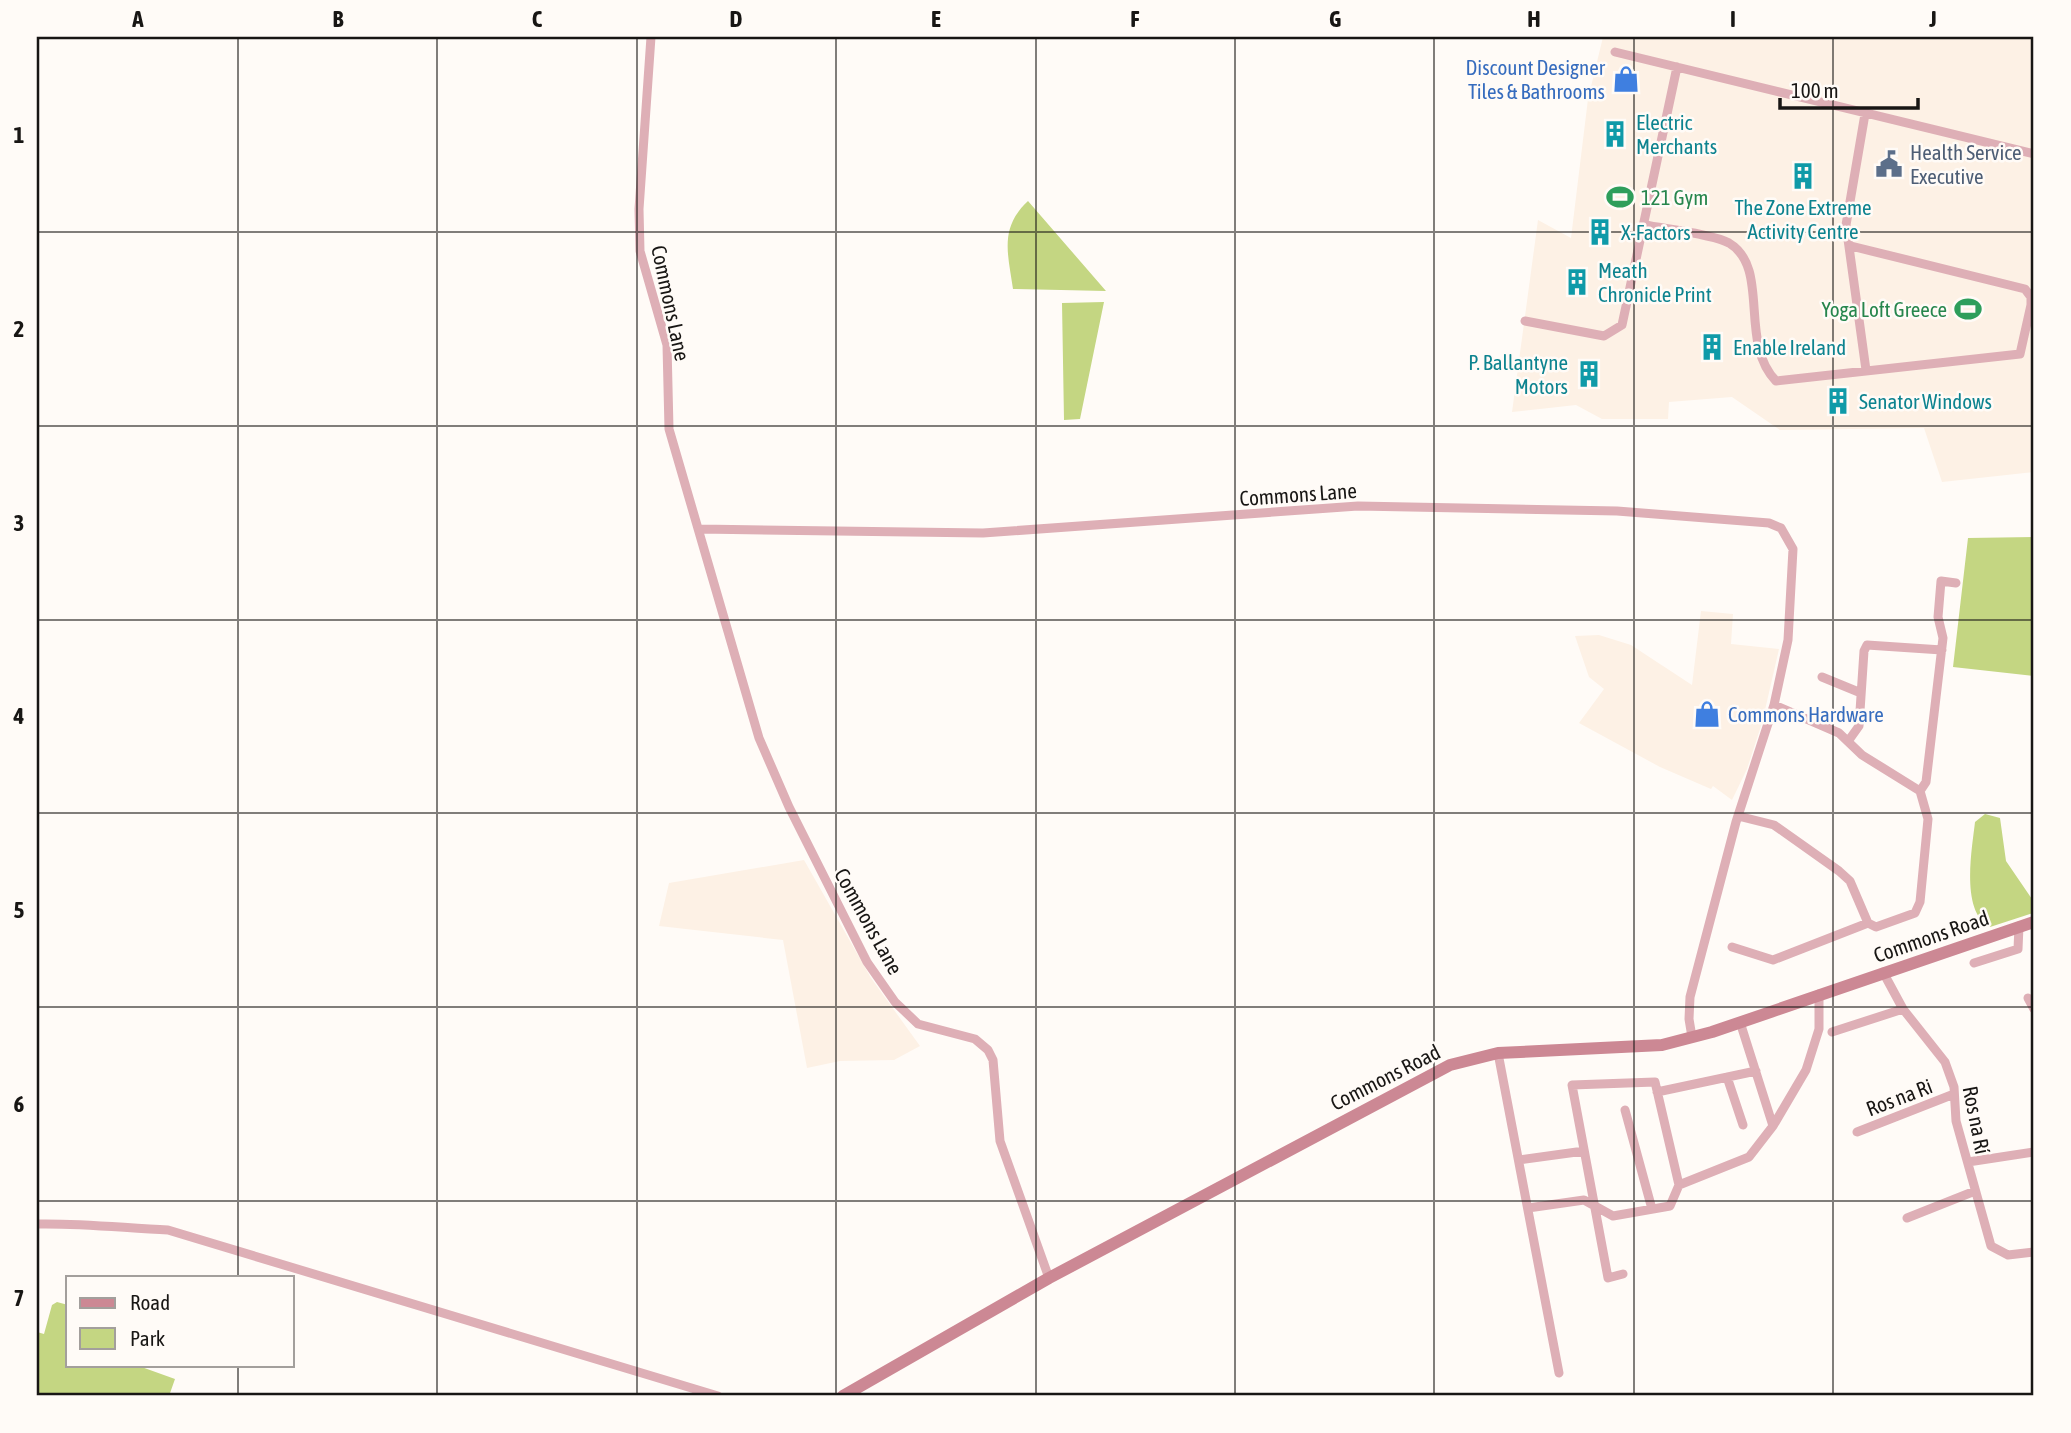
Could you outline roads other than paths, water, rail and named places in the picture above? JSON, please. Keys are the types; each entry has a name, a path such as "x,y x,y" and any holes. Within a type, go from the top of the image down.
{"street":[{"name":"Commons Lane","path":"650,37 639,209 640,251 667,345 669,429 700,529 725,629 763,748 867,962 906,1015 918,1024 975,1039 988,1049 993,1060 999,1141 1049,1278"},
{"path":"1615,52 2034,154"},
{"path":"1525,321 1604,336 1622,325 1677,67"},
{"path":"1865,114 1846,225 1866,370"},
{"path":"1644,225 1723,241 1740,253 1751,273 1758,353 1766,372 1776,381 2015,357 2023,345 2031,297 2028,291 2017,286 1851,246"},
{"name":"Commons Lane","path":"700,529 988,532 1358,506 1617,511 1769,523 1781,528 1793,549 1788,640 1774,705 1738,816 1690,997 1692,1037"},
{"path":"1920,792 1926,782 1942,650 1943,630 1938,617 1941,581 1956,583"},
{"path":"1849,740 1859,726 1864,651 1867,645 1942,650"},
{"path":"1822,677 1861,693"},
{"path":"1738,816 1774,825 1839,871 1850,881 1868,923 1875,927 1905,919 1915,913 1920,902 1928,820 1920,792 1863,755 1849,740 1774,705"},
{"name":"Commons Road","path":"844,1396 1049,1278 1450,1065 1498,1054 1622,1049 1692,1037 2034,922"},
{"path":"1732,947 1773,960 1868,923"},
{"path":"1974,963 2018,949 2019,926"},
{"name":"Ros na Rí","path":"1883,972 1903,1009 1945,1062 1954,1094 1956,1121 1992,1246 2008,1255 2034,1252"},
{"path":"1679,1185 1749,1157 1773,1126 1806,1070 1819,1029 1819,994"},
{"path":"2028,998 2034,1009"},
{"path":"1832,1032 1903,1009"},
{"path":"1741,1022 1773,1126"},
{"path":"1498,1054 1559,1373"},
{"path":"1657,1092 1756,1071"},
{"path":"1727,1077 1743,1125"},
{"path":"1528,1208 1584,1200 1594,1205 1613,1216 1670,1206 1679,1185 1655,1082 1572,1086 1594,1205 1608,1278 1623,1274"},
{"name":"Ros na Ri","path":"1857,1132 1954,1094"},
{"path":"1625,1111 1652,1209"},
{"path":"1519,1160 1584,1151"},
{"path":"1968,1162 2034,1152"},
{"path":"1908,1218 1975,1191"},
{"path":"37,1224 169,1230 718,1396"}],"place":[{"name":"Discount Designer Tiles & Bathrooms","path":"1626,79"},
{"name":"Electric Merchants","path":"1615,134"},
{"name":"Health Service Executive","path":"1889,164"},
{"name":"The Zone Extreme Activity Centre","path":"1803,176"},
{"name":"121 Gym","path":"1620,197"},
{"name":"X-Factors","path":"1600,232"},
{"name":"Meath Chronicle Print","path":"1577,282"},
{"name":"Yoga Loft Greece","path":"1968,309"},
{"name":"Enable Ireland","path":"1712,347"},
{"name":"P. Ballantyne Motors","path":"1589,374"},
{"name":"Senator Windows","path":"1838,401"},
{"name":"Commons Hardware","path":"1707,714"}]}
